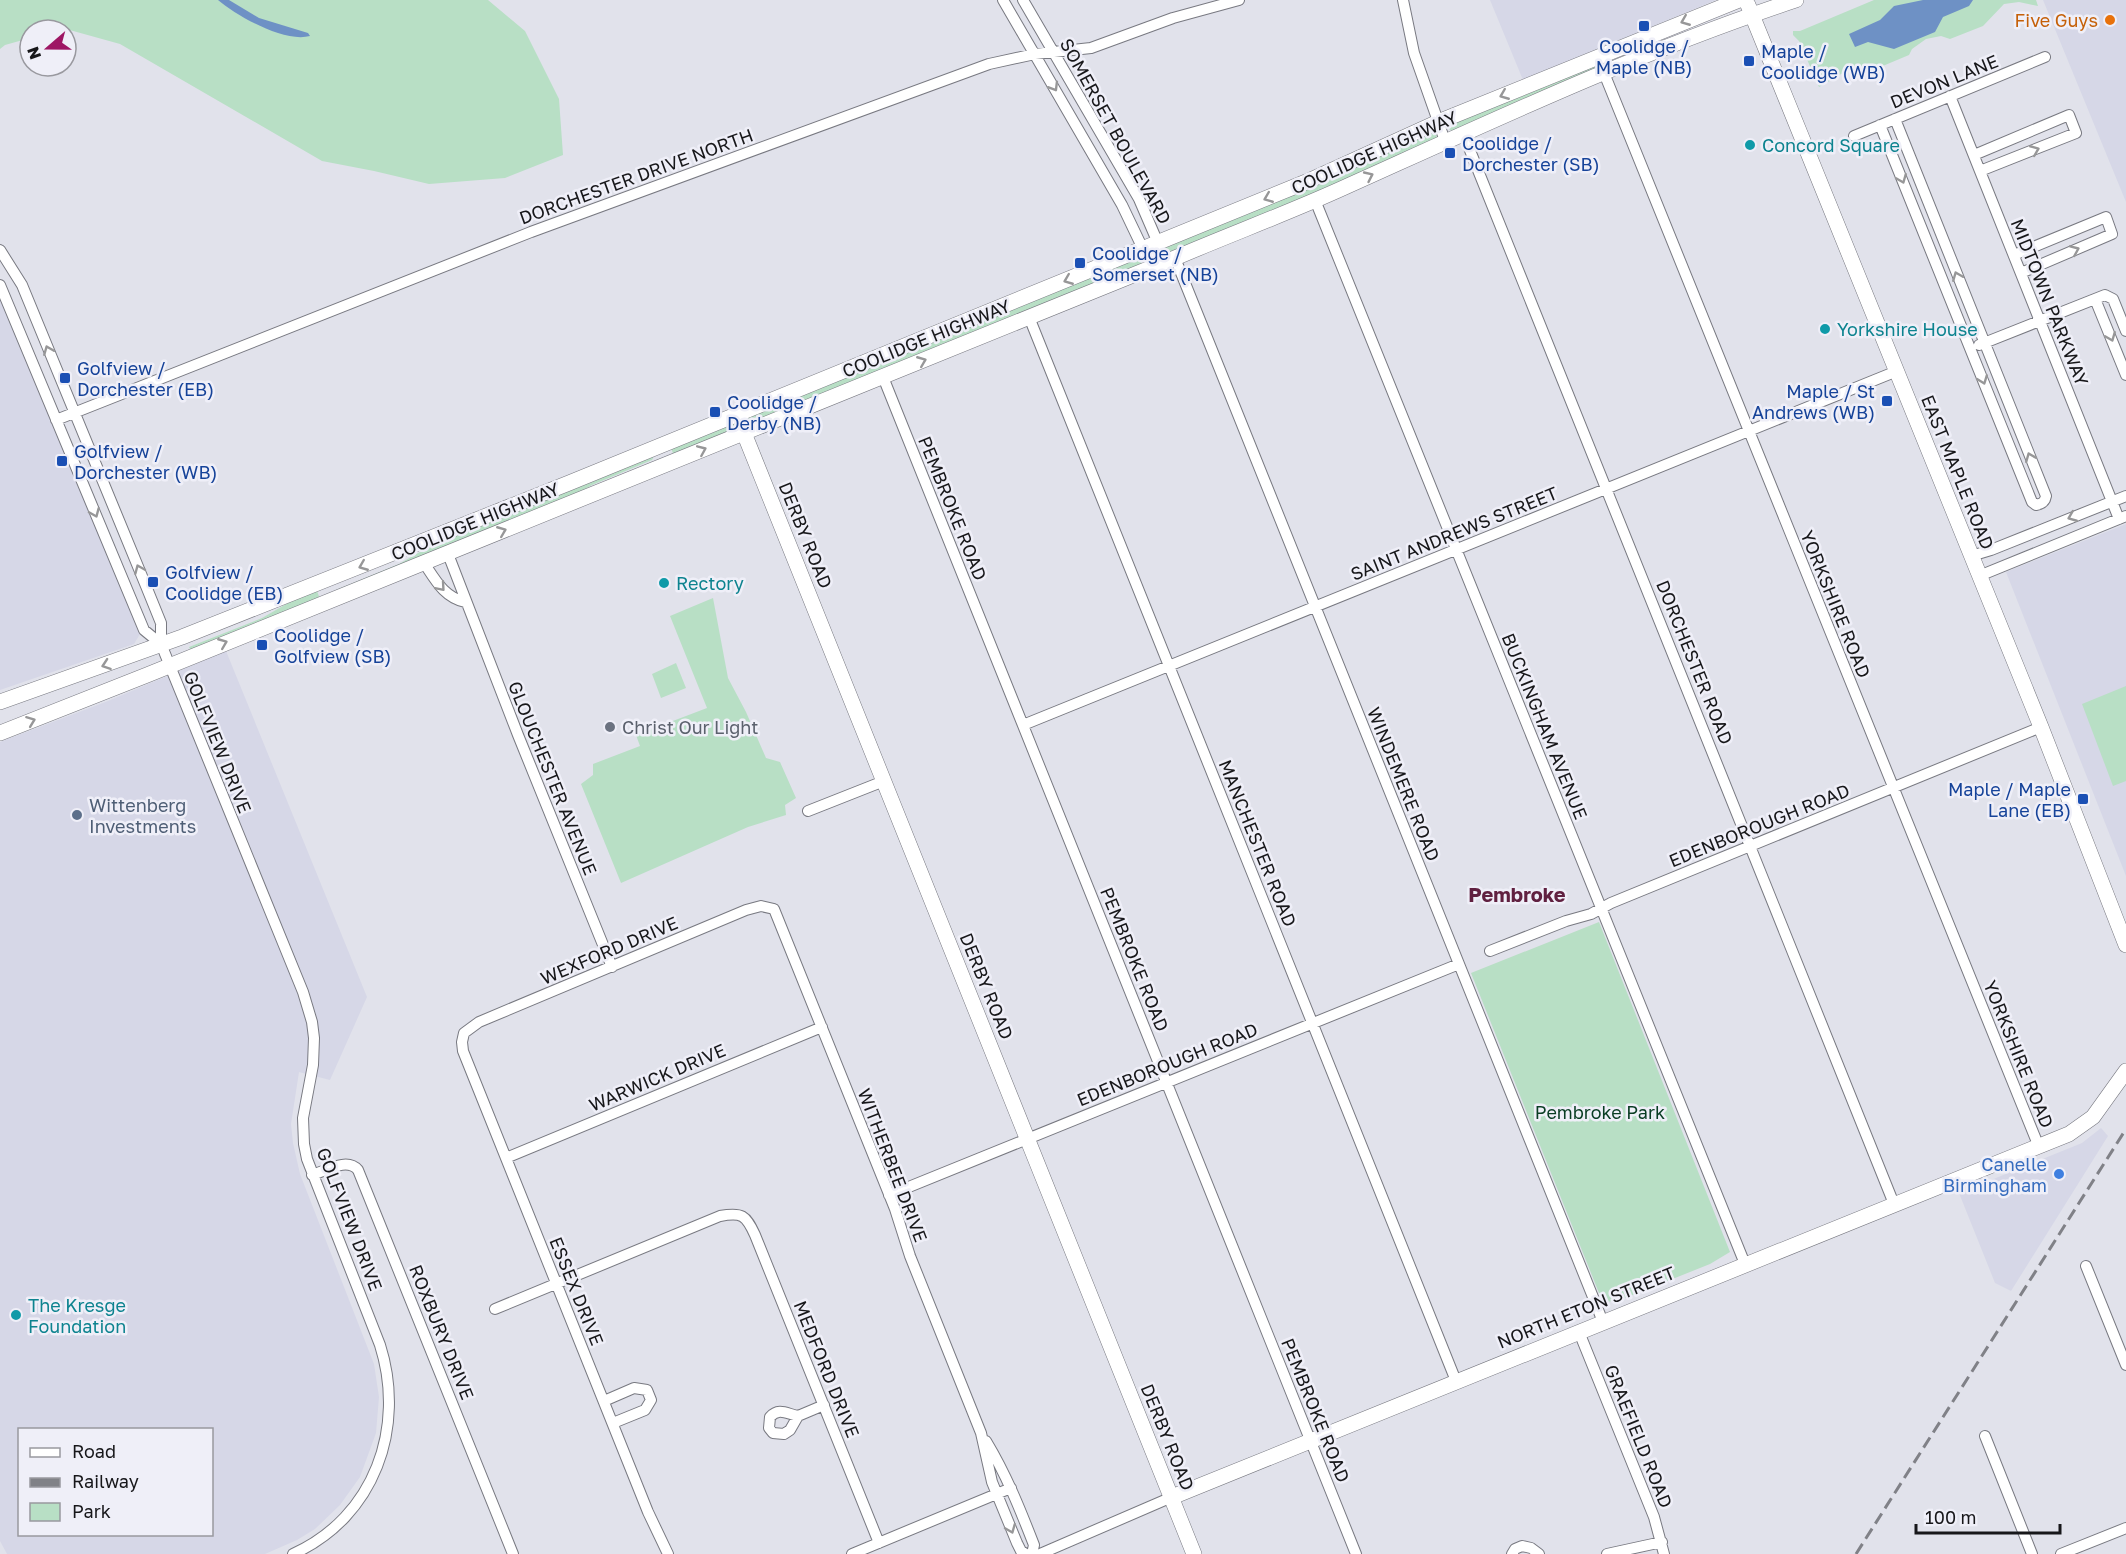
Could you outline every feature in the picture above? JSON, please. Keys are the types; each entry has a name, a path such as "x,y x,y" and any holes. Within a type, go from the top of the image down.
{"main road":[{"name":"COOLIDGE HIGHWAY","path":"0,702 161,644 297,590 335,578 1158,243 1348,164 1438,122 1739,0"},
{"name":"EAST MAPLE ROAD","path":"1745,0 2041,728 2126,945"},
{"name":"COOLIDGE HIGHWAY","path":"0,732 448,554 1176,258 1316,200 1463,133 1624,64 1752,14 1796,0"},
{"path":"1617,48 1624,64"},
{"name":"DERBY ROAD","path":"744,433 1194,1554"},
{"path":"658,447 663,456 660,468"},
{"path":"332,600 326,585 335,578"},
{"name":"NORTH ETON STREET","path":"1172,1497 2069,1134 2093,1117 2126,1071"}],"street":[{"name":"SOMERSET BOULEVARD","path":"1003,0 1122,206 1143,249 1160,264"},
{"name":"SOMERSET BOULEVARD","path":"1023,0 1139,200 1158,243 1160,264"},
{"name":"DORCHESTER DRIVE NORTH","path":"56,420 531,232 989,64 1035,54 1091,48 1173,18 1239,0"},
{"path":"1403,0 1414,53 1445,141"},
{"name":"DEVON LANE","path":"1854,136 2045,57"},
{"name":"YORKSHIRE ROAD","path":"1604,73 2039,1147"},
{"name":"MIDTOWN PARKWAY","path":"1950,96 2112,501 2122,518"},
{"path":"1974,155 2069,115 2076,133 1980,171"},
{"path":"1880,125 2032,502 2036,505 2041,504 2045,502 2046,496 1894,119"},
{"name":"DORCHESTER ROAD","path":"1463,133 1894,1204"},
{"name":"BUCKINGHAM AVENUE","path":"1316,200 1745,1264"},
{"path":"2014,255 2106,217 2112,234 2021,273"},
{"path":"0,250 22,285 157,614 161,644"},
{"path":"1934,258 1948,252"},
{"name":"WINDEMERE ROAD","path":"1176,258 1602,1322"},
{"path":"0,285 144,630 161,644"},
{"path":"1970,348 2105,295 2114,299 2126,331"},
{"path":"2095,299 2126,375"},
{"name":"MANCHESTER ROAD","path":"1029,317 1456,1381"},
{"name":"SAINT ANDREWS STREET","path":"1023,725 1897,371"},
{"name":"PEMBROKE ROAD","path":"883,377 1356,1554"},
{"path":"2004,433 2018,427"},
{"path":"1971,556 2126,496"},
{"path":"1978,576 2122,518"},
{"name":"GLOUCHESTER AVENUE","path":"448,554 464,591 465,602 612,967"},
{"path":"424,563 439,586 453,599 465,602"},
{"name":"GOLFVIEW DRIVE","path":"161,644 308,1007 312,1022 314,1051 305,1107 304,1144 312,1175 380,1345 388,1371 390,1411 382,1454 360,1498 334,1528 293,1554"},
{"name":"EDENBOROUGH ROAD","path":"1490,951 1566,921 1591,914 2041,728"},
{"path":"808,812 884,782"},
{"name":"WEXFORD DRIVE","path":"463,1037 468,1028 479,1022 746,910 761,906 774,909"},
{"name":"WITHERBEE DRIVE","path":"774,909 900,1221 910,1256 981,1433 997,1494 1017,1543 1021,1551 1026,1554"},
{"name":"EDENBOROUGH ROAD","path":"889,1195 1458,964"},
{"name":"WARWICK DRIVE","path":"506,1158 822,1027"},
{"name":"ESSEX DRIVE","path":"463,1037 464,1051 506,1158 648,1512 668,1554"},
{"name":"ROXBURY DRIVE","path":"312,1175 346,1163 358,1170 513,1554"},
{"name":"MEDFORD DRIVE","path":"556,1284 720,1216 736,1213 747,1221 755,1235 879,1543"},
{"path":"2086,1266 2126,1365"},
{"path":"495,1309 556,1284"},
{"name":"GRAEFIELD ROAD","path":"1579,1332 1662,1542 1664,1554"},
{"path":"604,1401 638,1387 647,1390 650,1395 651,1400 645,1410 613,1424"},
{"path":"798,1416 824,1405"},
{"name":"WITHERBEE DRIVE","path":"981,1433 1004,1471 1034,1545 1032,1554"},
{"path":"1984,1436 2032,1554"},
{"path":"852,1554 1011,1488"},
{"name":"NORTH ETON STREET","path":"1040,1554 1172,1497"},
{"path":"2061,1554 2126,1528"},
{"path":"1607,1554 1662,1542"},
{"path":"1512,1554 1522,1545 1539,1554"}],"shaded area":[{"path":"1490,0 1716,0 1523,80"},
{"path":"2043,0 2126,0 2126,202"},
{"path":"0,292 140,628 140,634 134,644 0,690"},
{"path":"2126,524 2126,876 2006,572"},
{"path":"226,651 367,997 330,1080 299,1072 291,1124 300,1174 374,1364 379,1397 376,1433 360,1477 340,1505 315,1529 265,1554 7,1554 0,1541 0,742 108,701"},
{"path":"2101,1128 2108,1136 2011,1291 1995,1283 1959,1193 2082,1143"}],"green space":[{"path":"0,0 488,0 525,31 559,99 563,155 505,178 429,184 322,161 120,44 78,32 78,18 18,18 18,41 0,49"},
{"path":"1874,0 2036,0 2038,6 2019,2 2004,4 1983,26 1950,39 1941,36 1926,39 1912,49 1909,55 1866,73 1853,70 1841,74 1819,87 1793,31 1800,31"},
{"path":"1611,59 1611,62 1453,132 1449,129 1449,125"},
{"path":"1433,131 1437,138 1350,179 1166,252 1165,247"},
{"path":"1138,258 1142,265 674,456 671,448"},
{"path":"654,456 652,460 592,485 564,501 337,592 336,590 399,564 432,545"},
{"path":"317,591 320,599 191,651 189,647 262,618 295,599"},
{"path":"713,598 728,678 766,758 780,762 796,798 785,805 786,815 748,827 621,883 581,784 593,775 593,764 640,746 636,735 707,708 670,616"},
{"path":"676,663 686,688 661,698 652,674"},
{"path":"2126,686 2126,781 2113,786 2082,704"},
{"name":"Pembroke Park","path":"1599,922 1730,1252 1710,1264 1625,1298 1603,1303 1471,973"}],"water":[{"path":"218,0 229,0 259,18 308,33 310,36 287,36 261,27"},
{"path":"1923,0 1973,0 1969,6 1943,17 1935,32 1894,49 1868,42 1855,47 1849,34 1880,20 1894,6"}],"railway":[{"path":"1856,1554 2126,1129"}],"place":[{"name":"Five Guys","path":"2110,20"},
{"name":"Coolidge / Maple (NB)","path":"1644,26"},
{"name":"Maple / Coolidge (WB)","path":"1749,61"},
{"name":"Concord Square","path":"1750,145"},
{"name":"Coolidge / Dorchester (SB)","path":"1450,153"},
{"name":"Coolidge / Somerset (NB)","path":"1080,263"},
{"name":"Yorkshire House","path":"1825,329"},
{"name":"Golfview / Dorchester (EB)","path":"65,378"},
{"name":"Maple / St Andrews (WB)","path":"1887,401"},
{"name":"Coolidge / Derby (NB)","path":"715,412"},
{"name":"Golfview / Dorchester (WB)","path":"62,461"},
{"name":"Golfview / Coolidge (EB)","path":"153,582"},
{"name":"Rectory","path":"664,583"},
{"name":"Coolidge / Golfview (SB)","path":"262,645"},
{"name":"Christ Our Light","path":"610,727"},
{"name":"Maple / Maple Lane (EB)","path":"2083,799"},
{"name":"Wittenberg Investments","path":"77,815"},
{"name":"Canelle Birmingham","path":"2059,1174"},
{"name":"The Kresge Foundation","path":"16,1315"}],"district":[{"name":"Pembroke","path":"1517,894"}]}
